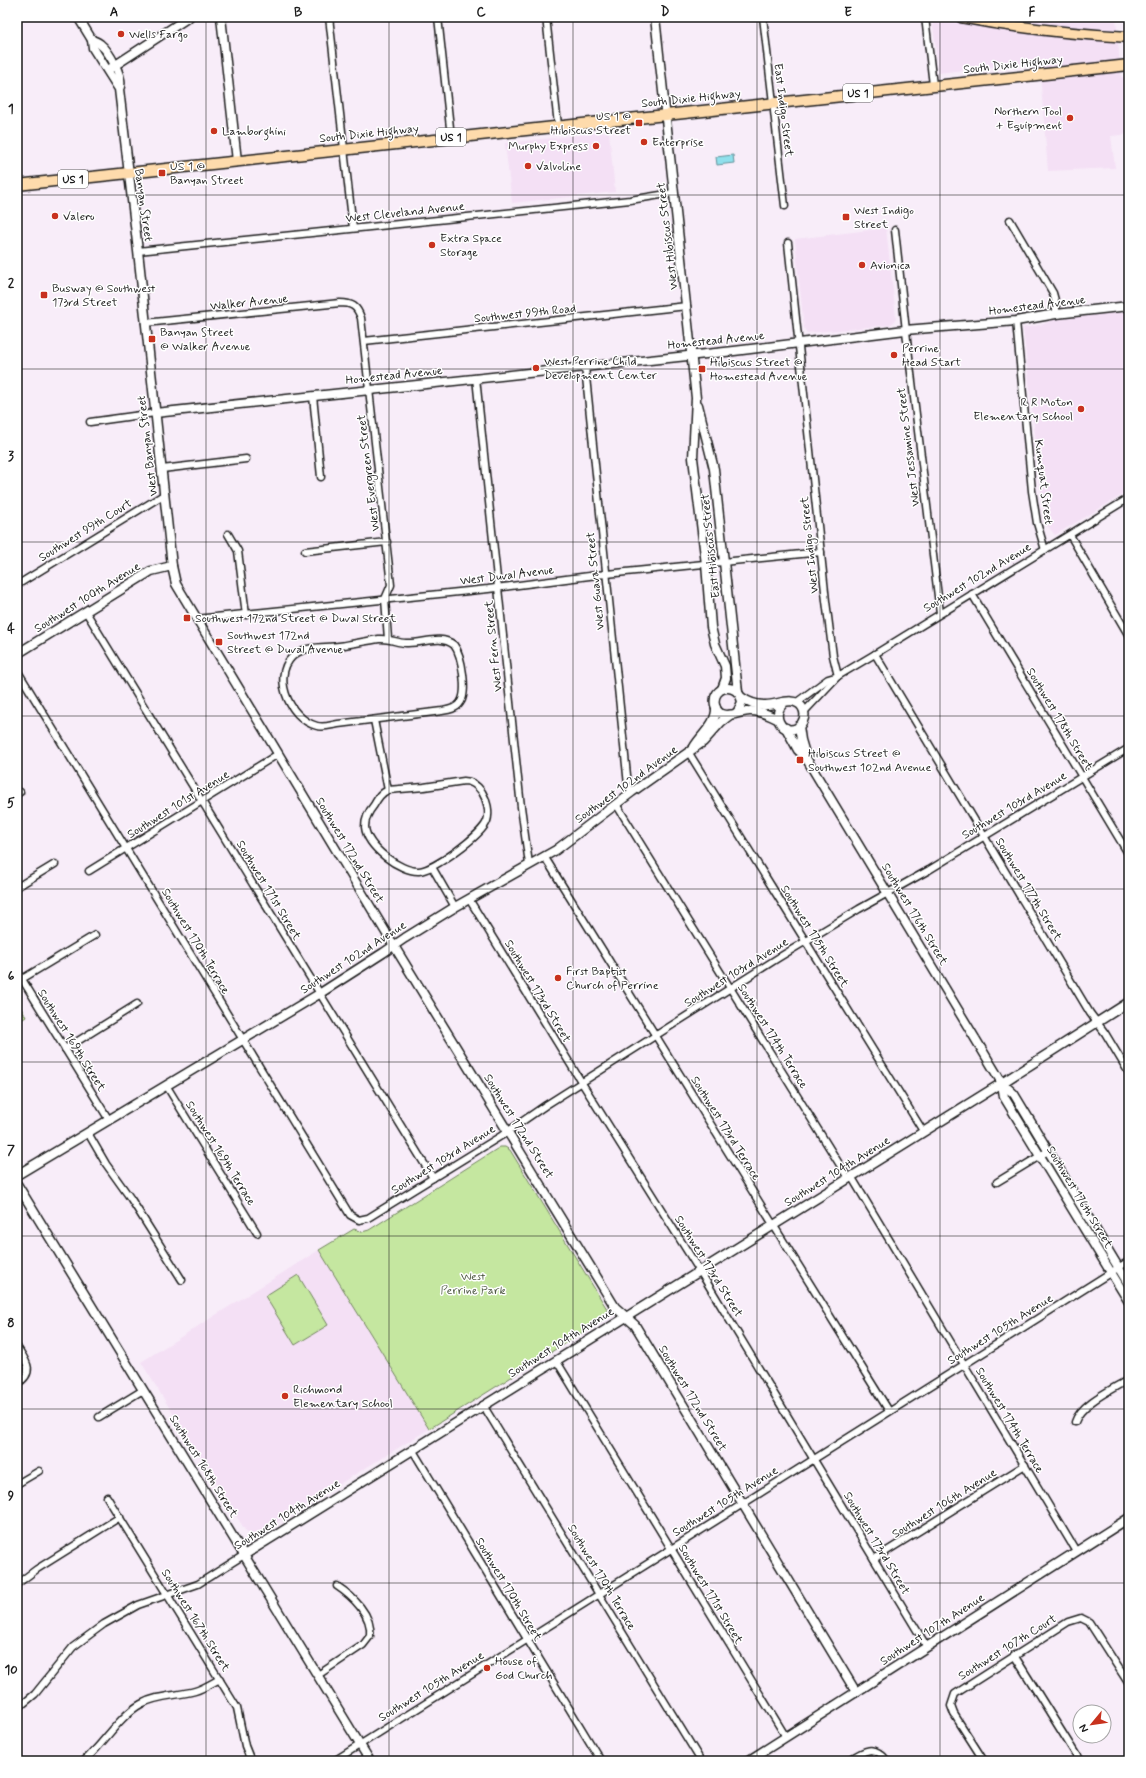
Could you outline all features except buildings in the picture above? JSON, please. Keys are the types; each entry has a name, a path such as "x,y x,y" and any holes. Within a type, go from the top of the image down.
{"highway":[{"path":"961,17 1046,31 1129,37"},
{"name":"South Dixie Highway","path":"17,185 558,125 666,115 772,102 1129,65"}],"street":[{"path":"78,17 92,40"},
{"path":"107,71 189,17"},
{"path":"221,17 237,161"},
{"path":"329,17 353,228"},
{"path":"438,17 451,137"},
{"path":"546,17 558,125"},
{"path":"655,17 666,115"},
{"name":"East Indigo Street","path":"763,17 785,206"},
{"path":"925,17 933,85"},
{"name":"Banyan Street","path":"92,40 99,43 104,48 115,65 120,77 121,85 118,89"},
{"name":"Banyan Street","path":"92,40 93,48 118,89 138,251 145,324"},
{"name":"West Hibiscus Street","path":"666,115 673,193 692,354"},
{"name":"West Cleveland Avenue","path":"138,251 625,200 673,193"},
{"path":"1010,220 1053,293 1056,304 1056,314"},
{"name":"West Jessamine Street","path":"895,230 905,330 940,613"},
{"name":"West Indigo Street","path":"788,243 833,656 838,676"},
{"name":"Walker Avenue","path":"145,324 340,303 348,303 355,306"},
{"name":"West Evergreen Street","path":"355,306 361,318 387,542 391,585 385,599 388,639"},
{"name":"Southwest 99th Road","path":"364,341 687,306"},
{"name":"Homestead Avenue","path":"90,422 155,413 585,367 905,330 1016,321 1056,314 1129,306"},
{"name":"Kumquat Street","path":"1016,321 1037,523 1045,550"},
{"name":"West Banyan Street","path":"145,324 172,566"},
{"name":"East Hibiscus Street","path":"692,354 696,398 693,458 706,564 711,627 715,644 725,666 725,681 722,689"},
{"name":"West Guava Street","path":"585,367 605,574 628,785 632,792"},
{"name":"West Fern Street","path":"476,378 525,847 529,864"},
{"path":"313,396 321,477"},
{"name":"East Hibiscus Street","path":"696,398 714,469 740,695"},
{"path":"162,469 246,459"},
{"name":"Southwest 99th Court","path":"17,585 165,494"},
{"name":"Southwest 102nd Avenue","path":"797,702 828,679 838,676 875,654 1129,498"},
{"path":"228,534 238,551 246,615"},
{"path":"1070,535 1129,636"},
{"path":"304,551 387,542"},
{"name":"West Duval Avenue","path":"196,619 246,615 605,574 821,552"},
{"name":"Southwest 100th Avenue","path":"17,654 151,571 172,566"},
{"name":"Southwest 172nd Street","path":"172,566 176,584 196,619 394,946 615,1307 635,1325 856,1692"},
{"name":"Southwest 178th Street","path":"972,594 1129,855"},
{"name":"Southwest 171st Street","path":"86,612 433,1178"},
{"path":"379,638 408,643 444,639 454,644 461,662 463,695 459,704 447,710 374,720 325,727 308,723 296,714 289,702 284,677 291,659 300,651 379,638"},
{"name":"Southwest 177th Street","path":"875,654 1090,1013 1129,1073"},
{"name":"Southwest 170th Terrace","path":"17,670 350,1215 359,1220"},
{"name":"Southwest 102nd Avenue","path":"804,712 838,676"},
{"path":"731,688 740,695 748,702 762,705 784,703 788,701 797,702 801,705 804,712 804,718 796,728 786,728 782,726 777,719 755,711 722,714 714,704 716,695 722,689 731,688"},
{"path":"732,714 741,707 740,695"},
{"path":"777,719 778,710 784,703"},
{"name":"Southwest 102nd Avenue","path":"691,750 699,737 714,720 716,708"},
{"name":"Southwest 102nd Avenue","path":"17,1175 319,994 469,899 544,856 570,839 632,792 703,742 721,722 732,714"},
{"path":"374,720 388,790"},
{"name":"Southwest 176th Street","path":"799,726 806,758"},
{"name":"Southwest 176th Street","path":"786,728 798,750 806,758 1002,1083 1012,1092 1048,1151 1114,1270 1129,1302"},
{"name":"Southwest 103rd Avenue","path":"359,1220 368,1218 433,1178 805,941 929,870 1129,748"},
{"name":"Southwest 175th Street","path":"691,750 805,941 923,1131"},
{"name":"Southwest 101st Avenue","path":"89,871 278,754"},
{"path":"468,781 478,787 483,795 488,812 485,825 470,839 432,867 419,871 406,869 385,856 370,839 365,826 367,816 381,794 388,790 468,781"},
{"name":"Southwest 174th Terrace","path":"616,804 730,989 850,1177 1076,1551"},
{"name":"Southwest 173rd Terrace","path":"544,856 889,1411"},
{"path":"17,887 55,864"},
{"path":"432,867 456,907"},
{"name":"Southwest 173rd Street","path":"469,899 700,1271 927,1647"},
{"path":"22,979 95,935"},
{"name":"Southwest 169th Street","path":"17,971 109,1120"},
{"name":"Southwest 104th Avenue","path":"17,1709 35,1694 65,1654 80,1640 104,1624 138,1605 188,1588 208,1578 412,1449 1002,1083 1129,1002"},
{"path":"65,1049 137,1004"},
{"name":"Southwest 176th Street","path":"1002,1083 1004,1097 1040,1156 1114,1270 1129,1285"},
{"name":"Southwest 169th Terrace","path":"166,1085 257,1232"},
{"path":"88,1133 103,1159 139,1210 182,1280"},
{"path":"997,1182 1048,1151"},
{"name":"Southwest 168th Street","path":"17,1184 370,1761"},
{"name":"Southwest 105th Avenue","path":"334,1761 1129,1260"},
{"path":"17,1347 27,1363 28,1371 25,1378 17,1384"},
{"name":"Southwest 171st Street","path":"556,1360 786,1737"},
{"path":"1075,1422 1077,1415 1084,1408 1129,1379"},
{"path":"99,1417 143,1390"},
{"name":"Southwest 170th Terrace","path":"484,1405 701,1761"},
{"name":"Southwest 170th Street","path":"412,1449 601,1761"},
{"name":"Southwest 106th Avenue","path":"874,1559 1025,1465"},
{"path":"17,1484 38,1470"},
{"name":"Southwest 167th Street","path":"107,1497 220,1679 238,1712 244,1746 251,1761"},
{"path":"17,1584 36,1569 120,1517"},
{"name":"Southwest 107th Avenue","path":"748,1761 1129,1518"},
{"path":"318,1675 363,1644 369,1638 371,1627 361,1609 354,1598 337,1586"},
{"name":"Southwest 107th Court","path":"984,1761 954,1714 951,1703 955,1694 1068,1622 1081,1618 1092,1626 1129,1684"},
{"path":"1014,1655 1080,1761"},
{"path":"84,1761 126,1716 140,1704 157,1698 196,1691 220,1679"},
{"path":"848,1761 865,1751 874,1750 881,1754 887,1761"}],"shaded area":[{"path":"932,17 1116,17 1121,77 1129,77 1129,134 1111,136 1115,168 1048,171 1039,61 939,73"},
{"path":"609,132 615,192 512,203 505,143"},
{"path":"886,228 896,318 894,322 890,325 807,333 804,328 795,239"},
{"name":"R R Moton Elementary School","path":"1129,312 1129,491 1055,535 1045,523 1023,328 1044,324 1055,319"},
{"name":"Richmond Elementary School","path":"319,1250 429,1429 258,1534 250,1534 245,1530 141,1362"}],"green space":[{"path":"17,1001 26,1017 17,1023"},
{"name":"West Perrine Park","path":"500,1147 505,1147 510,1150 607,1309 608,1315 429,1429 319,1250 354,1229 362,1232 369,1230"},
{"path":"298,1275 328,1325 295,1345 265,1296"}],"water":[{"path":"733,155 734,163 717,165 716,157"}],"place":[{"name":"Wells Fargo","path":"121,34"},
{"name":"Northern Tool + Equipment","path":"1070,118"},
{"name":"US 1 @ Hibiscus Street","path":"639,123"},
{"name":"Lamborghini","path":"214,131"},
{"name":"Enterprise","path":"644,142"},
{"name":"Murphy Express","path":"596,146"},
{"name":"Valvoline","path":"528,166"},
{"name":"US 1 @ Banyan Street","path":"162,173"},
{"name":"Valero","path":"55,216"},
{"name":"West Indigo Street","path":"846,217"},
{"name":"Extra Space Storage","path":"432,245"},
{"name":"Avionica","path":"862,265"},
{"name":"Busway @ Southwest 173rd Street","path":"44,295"},
{"name":"Banyan Street @ Walker Avenue","path":"152,339"},
{"name":"Perrine Head Start","path":"894,355"},
{"name":"West Perrine Child Development Center","path":"536,368"},
{"name":"Hibiscus Street @ Homestead Avenue","path":"702,369"},
{"name":"R R Moton Elementary School","path":"1081,409"},
{"name":"Southwest 172nd Street @ Duval Street","path":"187,618"},
{"name":"Southwest 172nd Street @ Duval Avenue","path":"219,642"},
{"name":"Hibiscus Street @ Southwest 102nd Avenue","path":"800,760"},
{"name":"First Baptist Church of Perrine","path":"558,978"},
{"name":"Richmond Elementary School","path":"285,1396"},
{"name":"House of God Church","path":"487,1668"}]}
